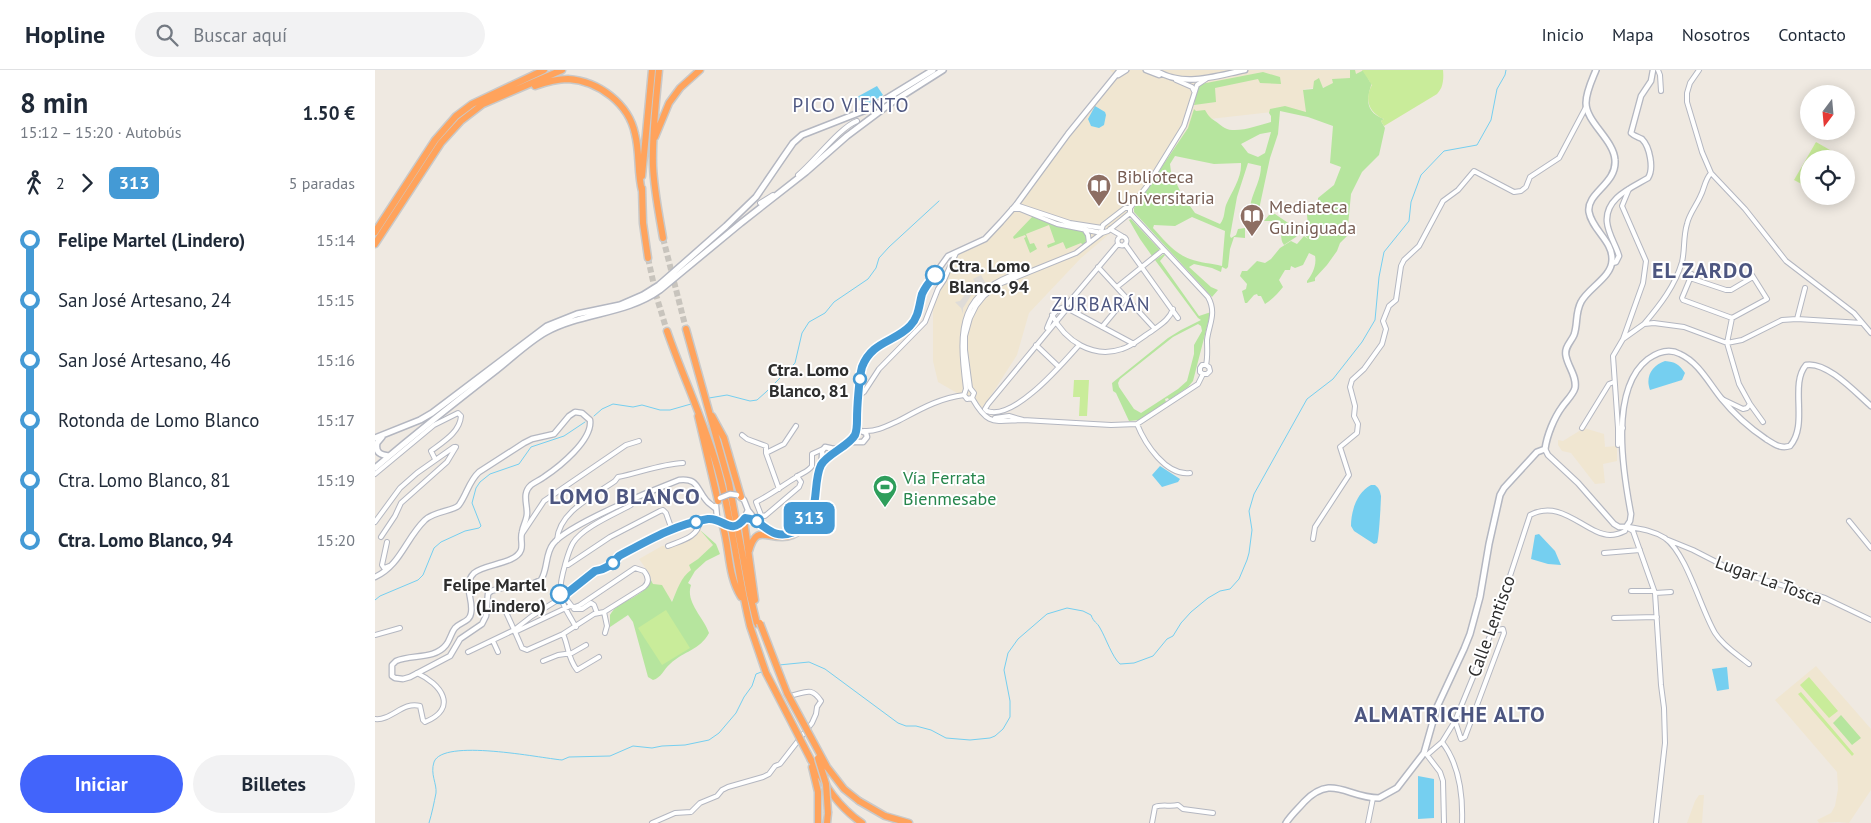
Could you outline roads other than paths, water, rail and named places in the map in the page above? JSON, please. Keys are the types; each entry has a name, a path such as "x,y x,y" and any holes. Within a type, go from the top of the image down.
{"highway":[{"path":"375,232 445,126 472,104 544,70"},
{"path":"490,95 552,70"},
{"path":"375,244 451,129 471,112 498,97 562,70"},
{"path":"648,258 643,223 642,190 652,70"},
{"path":"659,70 653,140 655,191 663,238"},
{"path":"653,140 669,103 681,88 700,70"},
{"path":"471,112 499,99 554,80 580,81 600,89 617,102 632,122 638,149 639,176 642,190"},
{"path":"686,329 708,411 723,446 739,496"},
{"path":"667,331 697,407 726,502 743,600 767,673 811,760 831,794 850,814 863,823"},
{"path":"723,446 750,595 772,665 784,695 819,759 826,784 827,823"},
{"path":"708,447 719,500"},
{"path":"744,520 759,623 787,693 827,767 844,789 859,801 885,816 909,823"},
{"path":"721,522 733,576 737,590 743,600"},
{"path":"749,553 752,542 757,535 762,533 782,537 791,536 802,528"},
{"path":"811,760 818,792 818,823"}],"main road":[{"path":"375,438 431,414 547,326 577,314 620,305 651,290 726,226 756,197 783,156 802,135 871,108 933,70"},
{"path":"398,449 543,334 572,321 629,307 648,298 780,193 847,136 891,103 943,70"},
{"path":"1286,823 1314,792 1325,788 1379,798 1397,788 1426,754 1437,707 1464,649 1480,596 1500,495 1504,488 1537,452 1545,449 1546,441 1559,412 1575,388 1575,379 1565,350 1575,333 1577,311 1588,292 1604,276 1612,263 1611,251 1591,218 1589,210 1590,203 1595,195 1609,181 1613,173 1615,158 1586,107 1587,94 1596,70"},
{"path":"375,468 427,427 434,425 433,422 436,417"},
{"path":"389,456 380,454 376,446 378,440 395,430"}],"street":[{"path":"867,437 860,432 857,425 860,378 864,363 880,344 910,326 917,314 922,294 948,256 985,239 1017,203 1068,134 1120,70"},
{"path":"1115,77 1126,70"},
{"path":"1146,70 1171,78 1189,80 1245,70"},
{"path":"1155,70 1192,87 1194,92"},
{"path":"1612,263 1616,262 1619,256 1607,223 1607,216 1615,200 1622,192 1648,178 1651,174 1647,149 1642,140 1631,133 1641,96 1651,81 1653,70"},
{"path":"1658,70 1661,91"},
{"path":"1699,70 1690,83 1687,102 1702,152 1711,174 1745,209 1786,261 1854,313 1871,332"},
{"path":"1109,230 1130,210 1147,186 1184,126 1194,92 1200,82 1210,77"},
{"path":"1313,539 1315,527 1342,484 1349,478 1340,447 1357,433 1358,424 1354,416 1355,406 1350,388 1352,380 1375,356 1382,344 1385,329 1383,321 1389,306 1396,300 1401,266 1404,260 1419,246 1443,201 1458,190 1474,171 1514,192 1521,191 1526,187 1531,177 1559,158 1586,107"},
{"path":"760,203 800,173 838,135 851,124 857,122"},
{"path":"1623,339 1644,324 1671,288 1683,259 1685,231 1689,218 1700,198 1705,180 1711,174"},
{"path":"1625,527 1630,521 1631,514 1623,469 1621,428 1614,382 1613,356 1623,339 1643,283 1646,261 1623,206 1629,188"},
{"path":"1017,203 1026,209 1069,223 1102,230"},
{"path":"822,464 860,432 870,432 940,400 964,395 968,389 965,336 967,326 976,306 997,285 1076,253 1089,244 1125,208 1130,210 1163,250 1208,297 1212,304 1213,316 1208,337 1206,365 1210,371 1207,374 1203,374 1198,384 1137,424 1111,425 1023,420 1009,416 993,418 980,411 972,398 974,393 968,389"},
{"path":"1012,209 1020,209 1057,224 1084,229 1109,230 1122,236 1125,238 1125,244 1141,268 1179,318"},
{"path":"1084,229 1088,235 1089,244"},
{"path":"1109,230 1118,239 1119,244"},
{"path":"1118,239 1122,236"},
{"path":"1119,244 1122,246 1125,244"},
{"path":"1045,333 1052,315 1065,306 1119,244"},
{"path":"1117,287 1163,250"},
{"path":"859,396 864,392 879,369 925,322 956,251"},
{"path":"1099,267 1154,328"},
{"path":"1691,276 1726,290 1731,290 1753,276 1767,299 1732,318 1683,300 1682,298 1691,276"},
{"path":"1797,319 1805,288"},
{"path":"1103,327 1126,298"},
{"path":"1065,306 1065,311 987,404 985,409 993,413 1023,401 1079,345"},
{"path":"1065,306 1133,344"},
{"path":"1052,315 1063,332 1079,345 1091,350 1113,352 1133,344 1170,318 1173,310"},
{"path":"1732,318 1727,343 1739,384 1763,422"},
{"path":"1644,324 1684,327 1727,343 1742,340 1774,323 1797,319 1862,323"},
{"path":"1036,345 1059,366"},
{"path":"1618,445 1625,400 1632,380 1644,362 1653,355 1663,351 1672,351 1687,358 1750,429 1778,446 1790,446 1794,441 1800,407 1800,375 1806,365 1819,366 1830,372 1871,406"},
{"path":"1203,374 1200,372 1200,368 1202,365 1206,365"},
{"path":"1582,428 1609,384 1614,382"},
{"path":"964,395 967,399 972,398"},
{"path":"1722,399 1743,409 1747,408 1750,404"},
{"path":"375,577 389,569 424,520 431,515 456,508 460,504 473,478 479,472 524,443 532,439 554,434 569,416 575,412 588,416 591,426 577,448 555,468 531,485 527,492 525,498 527,514 521,534 519,554 509,560 479,570 471,577 468,592 472,611 471,616 467,621 455,628 447,644 438,652 400,660 392,666 392,676 397,679 403,679 449,656 461,639 482,624 486,616 487,599 491,591 511,585 533,584 541,580 551,546 566,532 599,515 684,479 697,484 704,498 715,510 721,522"},
{"path":"375,474 434,425 458,413 461,416 461,420 451,436 431,451 435,459"},
{"path":"1137,424 1149,445 1165,464 1179,472 1190,473"},
{"path":"766,453 784,444 796,426"},
{"path":"850,442 863,442 870,432"},
{"path":"742,435 747,439 766,446 766,453 779,489"},
{"path":"521,534 543,501 626,445 639,441"},
{"path":"375,522 400,488 435,459 454,447 456,448 447,462 401,503 381,537"},
{"path":"797,476 801,482 799,487 765,516 761,515 756,502 779,489 797,476 811,468 812,454 842,447"},
{"path":"1545,449 1614,524 1633,531 1655,592 1666,731 1656,823"},
{"path":"704,498 719,500 730,494 739,496 747,504 748,510 755,519 768,531 779,534 795,532 802,528 812,513 823,452"},
{"path":"557,540 560,528 571,512 615,482 618,477 683,462"},
{"path":"576,627 566,609 559,585 569,550 580,535 631,505 633,500"},
{"path":"707,519 715,510 719,500"},
{"path":"565,565 568,565 610,537 663,510 666,513 672,530"},
{"path":"744,520 748,510"},
{"name":"Calle Lentisco","path":"1426,754 1443,742 1455,721 1491,631 1530,516 1535,512 1549,511 1563,514 1594,530 1612,535 1625,531 1625,527"},
{"path":"468,652 514,630 562,597 595,571 601,570 615,561 619,556 672,530 707,519 734,526 744,520 755,519"},
{"path":"668,546 691,537 697,531 699,521"},
{"path":"1849,521 1871,548"},
{"name":"Lugar La Tosca","path":"1625,527 1641,528 1653,532 1734,571 1825,598 1871,620"},
{"path":"1666,539 1675,549 1694,584 1716,634 1749,664"},
{"path":"387,542 382,565 384,568 399,556"},
{"path":"1604,553 1640,550"},
{"path":"505,610 522,648 527,650 563,634 597,613 604,612 646,585 648,581 646,572 635,568 575,607 570,606 517,631 514,630"},
{"path":"1631,591 1671,592"},
{"path":"562,597 570,606 578,610 591,604 594,605 597,613"},
{"path":"604,612 607,626 605,633"},
{"path":"1614,618 1657,617"},
{"path":"375,635 400,628"},
{"path":"1455,721 1461,739 1465,737 1504,633 1503,630 1491,631"},
{"path":"563,634 568,654 575,667 579,670 599,657"},
{"path":"493,641 498,652"},
{"path":"543,660 568,654 587,644"},
{"path":"375,719 381,720 397,711 417,705 420,706 425,722 441,710 445,700 439,688 433,682 417,673"},
{"path":"652,823 675,813 691,812 700,803 717,796 727,787 763,777 780,764 812,723 821,701 817,694 811,691 787,696 783,680"},
{"path":"1443,742 1457,775 1462,806 1462,823"},
{"path":"1426,754 1440,772 1443,781 1444,823"},
{"path":"1367,823 1373,798"},
{"path":"1153,823 1153,812 1155,807 1159,805 1172,807 1178,805 1183,808 1213,813"}],"water":[{"path":"877,86 883,95 864,107 857,97"},
{"path":"1095,106 1105,112 1106,115 1104,125 1099,128 1091,126 1088,119"},
{"path":"1665,361 1681,367 1685,373 1682,380 1650,390 1648,381 1651,372 1656,365"},
{"path":"1160,466 1180,479 1178,482 1162,487 1152,475"},
{"path":"1371,485 1377,487 1381,496 1378,540 1374,544 1354,531 1351,526 1356,502 1362,492"},
{"path":"1539,534 1555,551 1561,565 1548,564 1531,559 1535,535"},
{"path":"1727,667 1729,689 1717,691 1712,669"},
{"path":"1418,776 1434,779 1434,818 1418,819"}],"waterway":[{"path":"779,665 809,662 825,669 898,723 931,730 946,738 970,740 990,738 1003,729 1010,717 1010,701 1004,670 1008,653 1018,639 1047,614 1067,608 1083,611 1091,615 1100,628 1114,657 1120,664 1134,663 1153,656 1167,639 1173,636 1191,612 1208,598 1220,591 1230,589 1239,579 1249,553 1252,530 1249,511 1254,494 1307,399 1333,379 1362,342 1375,320 1379,277 1384,252 1409,221 1411,202 1421,175 1444,151 1477,145 1491,120 1497,89 1506,70"},
{"path":"709,398 727,395 750,401 757,400 795,363 802,333 809,322 825,313 834,302 868,279 876,268 879,258 889,247 939,201"},
{"path":"594,416 602,409 613,404 633,407 642,405 660,410 670,410 691,404"},
{"path":"375,600 380,596 418,580 423,575 434,548 441,542 481,526 472,503 476,488 480,482 490,474 519,464 531,447 564,436 585,422"},
{"path":"429,823 436,793 433,766 434,762 441,755 455,751 473,750 514,753 562,760 569,757 610,756 633,746 652,748 685,745 709,740 719,733 736,713 752,686 756,674 764,671"}],"tunnel":[{"path":"663,238 686,329"},
{"path":"648,258 656,295 667,331"}],"place":[{"name":"Biblioteca Universitaria","path":"1099,207"},
{"name":"Mediateca Guiniguada","path":"1252,237"},
{"name":"Ctra. Lomo Blanco, 94","path":"935,275"},
{"name":"Ctra. Lomo Blanco, 81","path":"860,379"},
{"name":"Vía Ferrata Bienmesabe","path":"885,508"},
{"name":"Felipe Martel (Lindero)","path":"560,594"}],"district":[{"name":"PICO VIENTO","path":"851,105"},
{"name":"EL ZARDO","path":"1703,270"},
{"name":"ZURBARÁN","path":"1101,304"},
{"name":"LOMO BLANCO","path":"625,496"},
{"name":"ALMATRICHE ALTO","path":"1450,714"}]}
